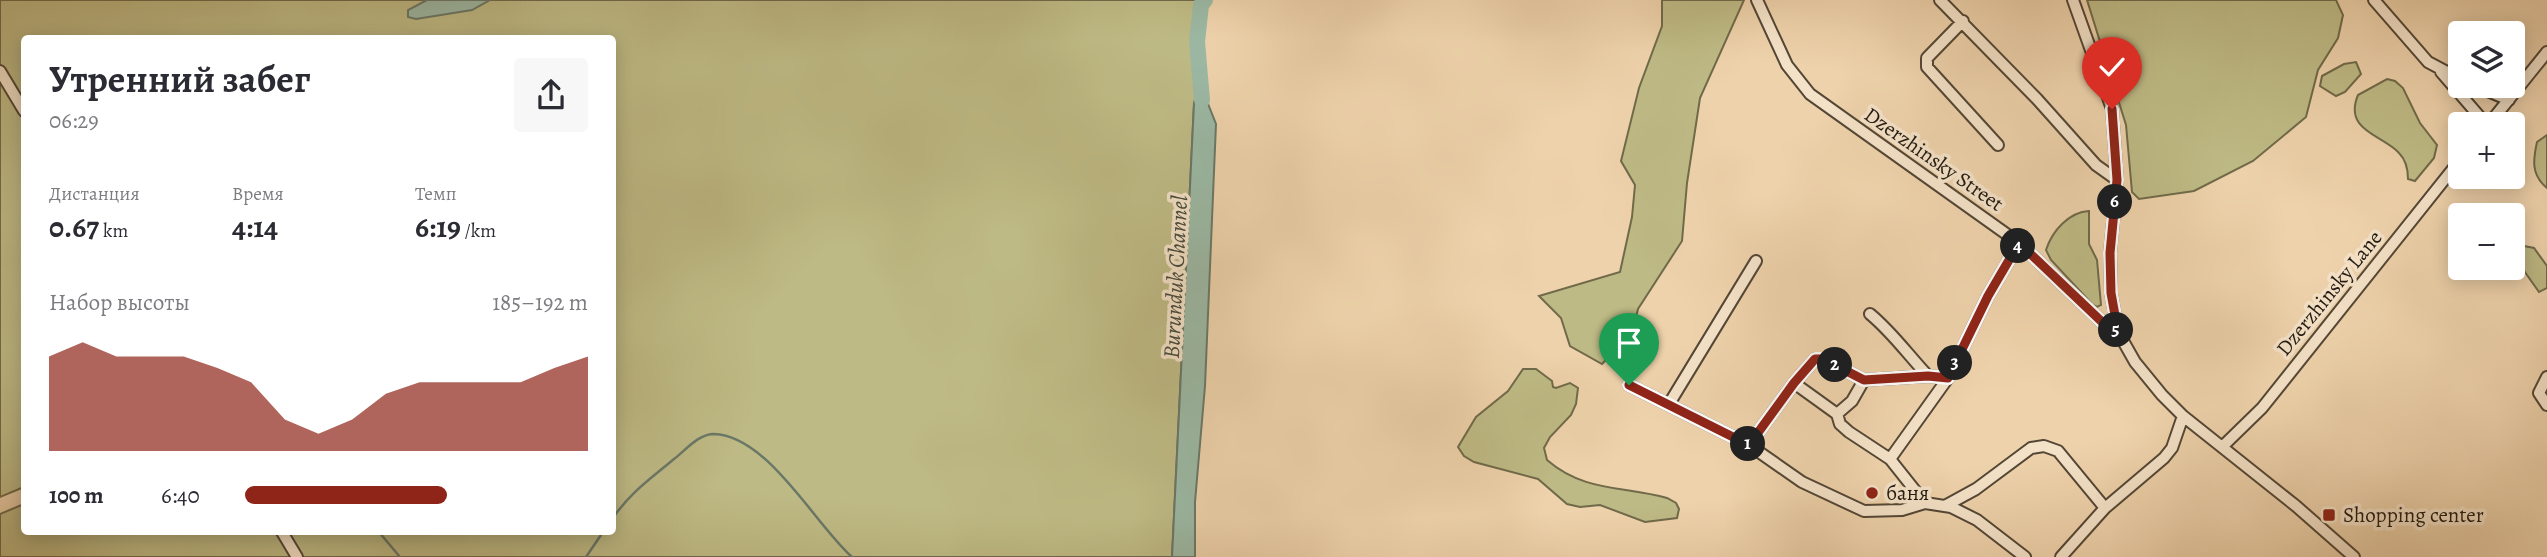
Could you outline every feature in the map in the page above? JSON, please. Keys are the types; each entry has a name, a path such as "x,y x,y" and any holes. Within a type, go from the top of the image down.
{"street":[{"path":"1940,0 1963,21 2096,165 2117,180"},
{"path":"2073,0 2112,109 2117,180 2110,253 2111,293 2118,332"},
{"path":"2374,0 2418,51 2437,67 2477,112"},
{"name":"Dzerzhinsky Street","path":"1758,2 1787,65 1810,94 2019,243 2101,321 2118,332 2142,370 2183,416 2223,446 2354,557"},
{"path":"1963,21 1927,58 1927,67 1998,145"},
{"path":"2498,112 2547,52"},
{"path":"2437,67 2448,73"},
{"path":"0,71 21,106"},
{"path":"2504,98 2509,100"},
{"name":"Dzerzhinsky Lane","path":"2223,446 2262,408 2448,175"},
{"path":"1891,459 1948,378 1988,296 2019,243"},
{"path":"1670,404 1756,261"},
{"path":"1870,314 1893,333 1903,349 1928,376"},
{"path":"1749,445 1815,359 1823,359 1864,380 1928,376 1948,378"},
{"path":"2547,377 2539,393 2547,405"},
{"path":"1837,414 1852,401 1864,380"},
{"path":"1794,383 1837,414 1840,424 1849,432 1891,459 1925,503"},
{"path":"1629,385 1749,445 1802,482 1864,512 1902,510 1925,503 1945,506 1978,520 2025,557"},
{"path":"2061,557 2105,508 2164,458 2172,448 2183,416"},
{"path":"1945,506 1976,489 2031,448 2044,446 2058,451 2105,508"},
{"path":"284,535 297,557"}],"shaded area":[{"path":"0,0 1205,0 1197,28 1199,82 1194,104 1172,557 0,557 0,514 21,505 21,535 616,535 616,35 21,35 21,488 0,497"},
{"path":"427,0 490,0 472,10 416,19 408,17 408,10"},
{"path":"1662,0 1744,0 1700,98 1687,183 1682,241 1638,309 1632,333 1602,364 1570,346 1561,318 1539,296 1620,272 1632,217 1635,185 1621,161 1639,88 1662,26"},
{"path":"2087,0 2336,0 2343,15 2338,38 2318,70 2306,117 2253,161 2194,191 2139,199 2132,192 2126,125"},
{"path":"2356,62 2361,74 2345,92 2336,96 2320,86 2322,76 2344,64"},
{"path":"2387,79 2395,81 2403,88 2420,123 2437,145 2434,158 2415,181 2408,179 2406,165 2399,153 2367,131 2356,117 2358,95"},
{"path":"1199,81 1216,124 1205,386 1195,502 1195,557 1172,557 1194,104"},
{"path":"2547,135 2547,188 2538,178 2534,161 2537,142"},
{"path":"2089,211 2089,244 2097,260 2101,305 2097,307 2051,260 2046,250 2052,236 2062,224 2075,215"},
{"path":"2525,246 2534,248 2547,266 2547,288 2539,292 2525,272"},
{"path":"1523,369 1536,369 1552,381 1553,387 1570,383 1578,388 1571,415 1550,437 1544,448 1547,460 1575,478 1590,483 1667,498 1676,503 1679,509 1677,518 1645,522 1600,505 1580,507 1567,504 1538,479 1474,462 1464,456 1458,447 1476,417 1508,391"}],"waterway":[{"name":"Burunduk Channel","path":"1202,100 1197,42 1201,5 1205,0"},
{"path":"616,514 648,480 692,443 714,434 734,438 753,449 771,465 852,557"},
{"path":"382,535 400,557"},
{"path":"586,557 601,535"}],"place":[{"name":"баня","path":"1872,493"},
{"name":"Shopping center","path":"2329,515"}],"route":[{"path":"1629,385 1749,445 1810,362 1815,359 1823,359 1864,380 1928,376 1948,378 1966,337 2019,243 2101,321 2118,332 2111,293 2110,253 2117,180 2112,109"}]}
